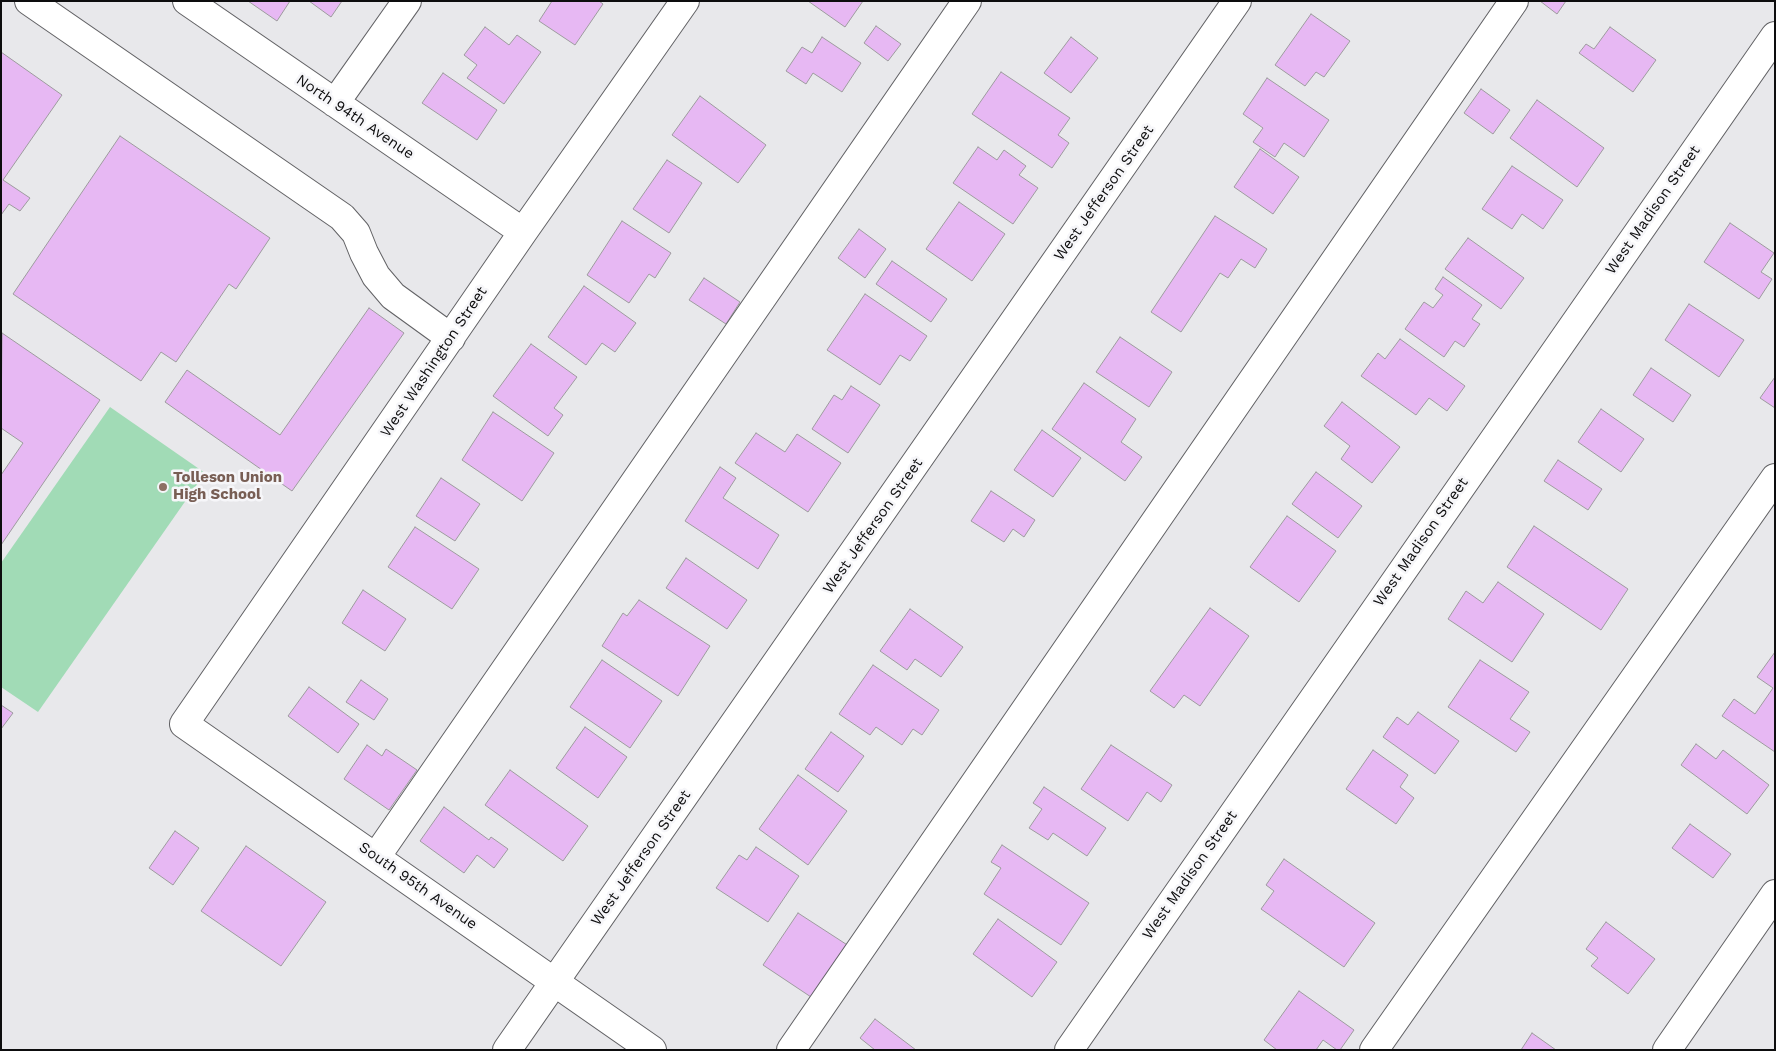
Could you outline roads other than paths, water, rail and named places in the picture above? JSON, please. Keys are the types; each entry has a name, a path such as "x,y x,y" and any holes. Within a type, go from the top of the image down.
{"street":[{"path":"28,1 342,217 356,233 376,276 394,296 450,338"},
{"name":"North 94th Avenue","path":"187,1 523,232"},
{"path":"335,103 407,1"},
{"name":"West Washington Street","path":"184,724 523,232 685,1"},
{"path":"376,857 967,1"},
{"name":"West Jefferson Street","path":"507,1050 1237,1"},
{"path":"791,1050 1514,1"},
{"name":"West Madison Street","path":"1069,1050 1775,36"},
{"path":"1374,1050 1775,478"},
{"name":"South 95th Avenue","path":"184,724 652,1050"},
{"path":"1667,1050 1775,894"}],"place":[{"name":"Tolleson Union High School","path":"163,487"}]}
